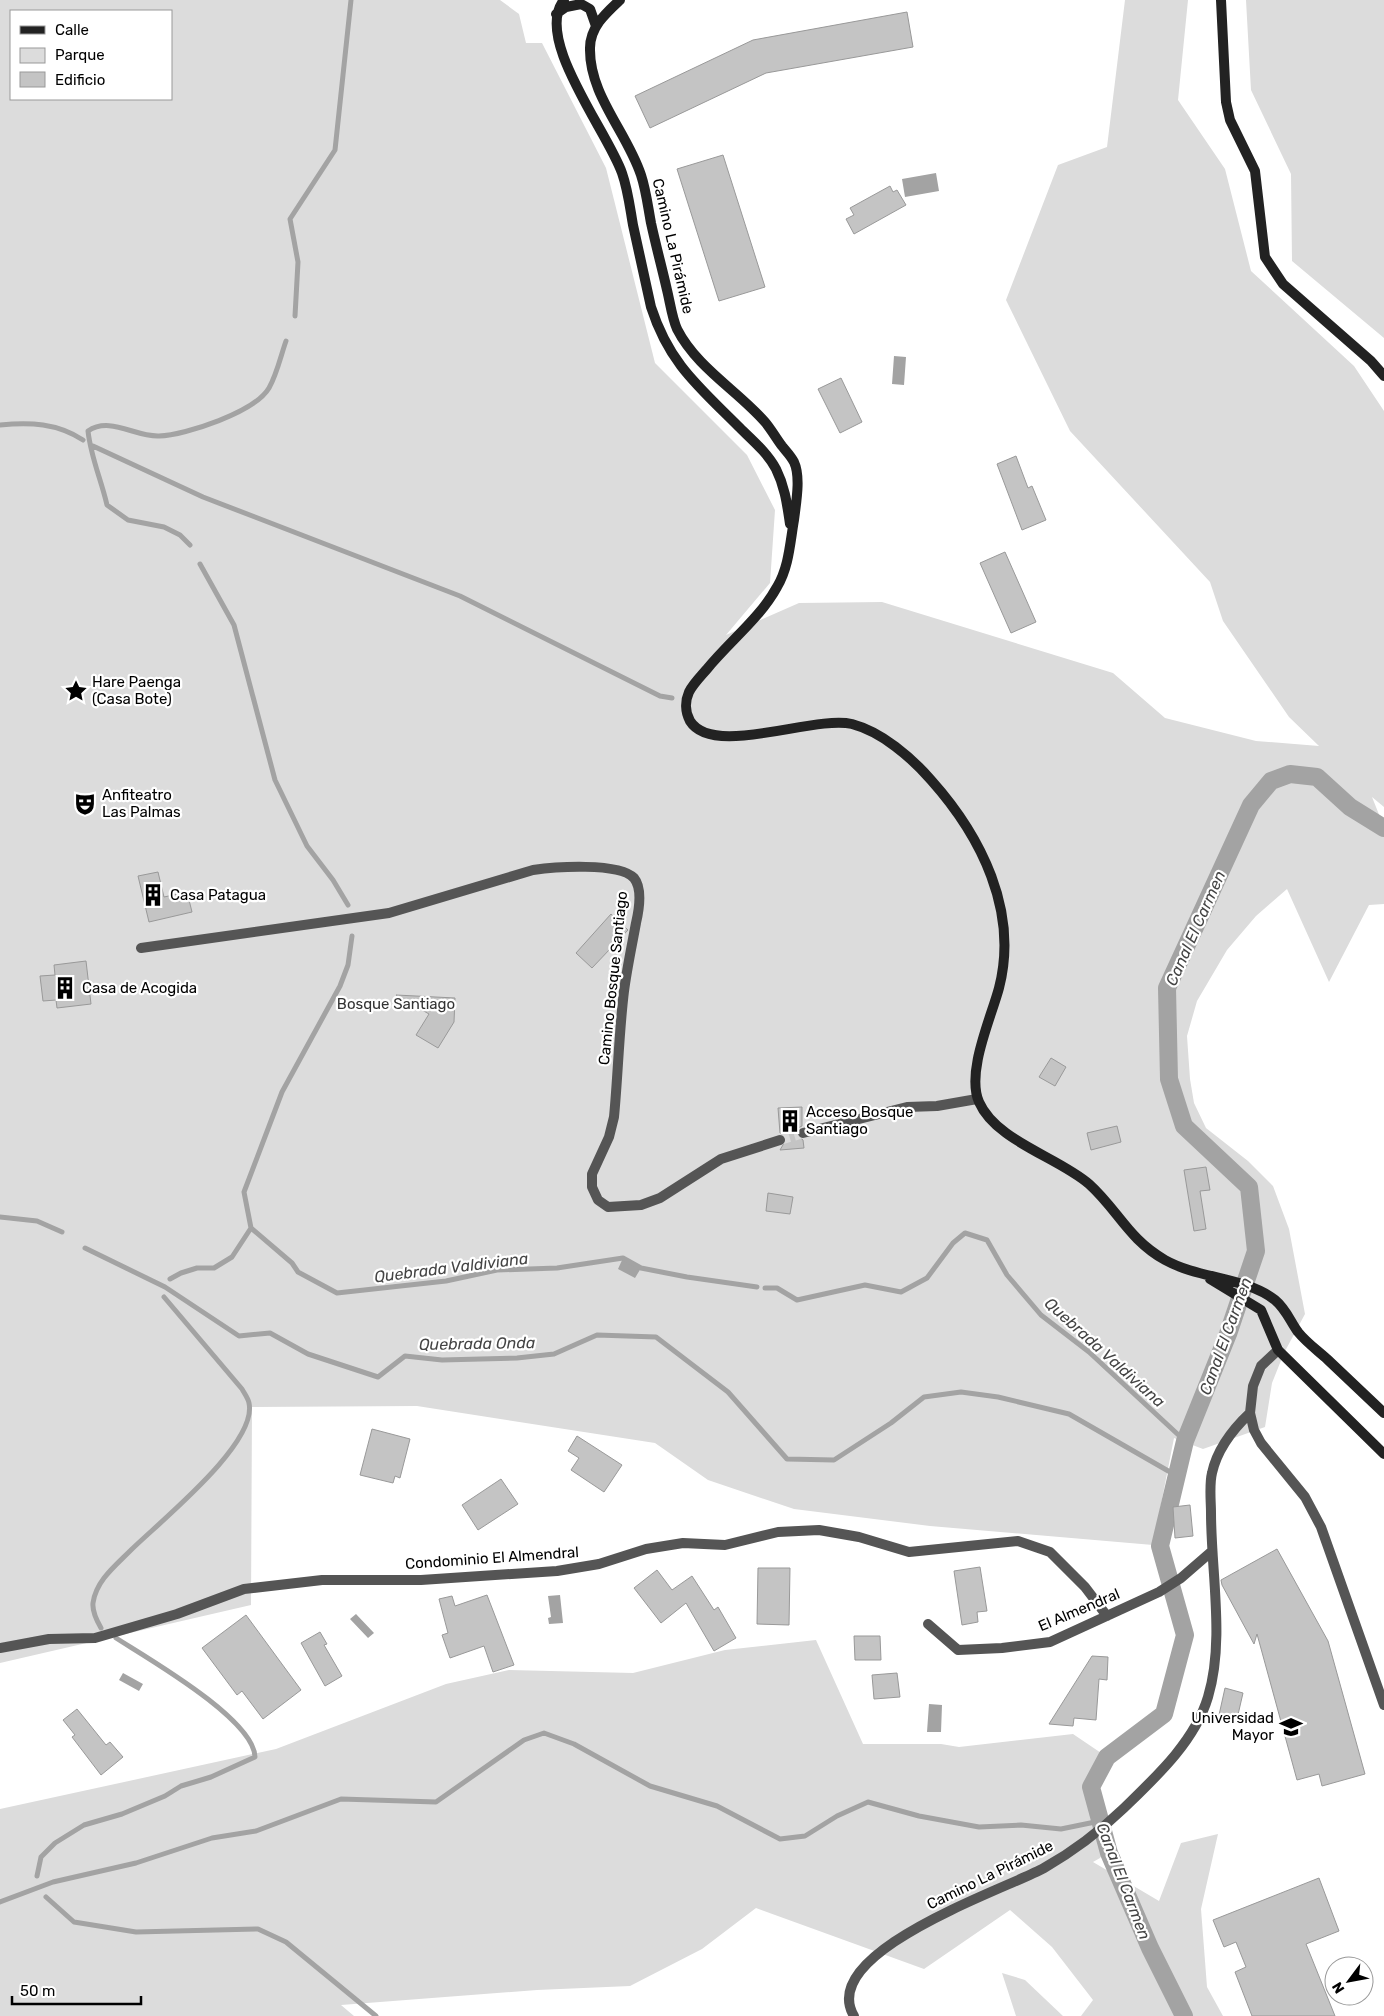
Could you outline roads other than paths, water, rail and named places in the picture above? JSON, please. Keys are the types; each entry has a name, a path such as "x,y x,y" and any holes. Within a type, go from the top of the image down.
{"street":[{"path":"556,14 564,0"},
{"name":"Camino La Pirámide","path":"620,0 596,26 590,39 591,68 598,89 618,125 641,174 676,328 708,369 764,421 795,464 797,501 785,571 776,590 760,612 711,663 690,690 687,697 687,713 690,720 701,732 718,736 756,734 830,722 849,724 870,731 890,743 930,778 966,826 988,866 996,888 1003,929 1000,985 975,1079 977,1100"},
{"path":"1222,0 1226,102 1230,120 1255,171 1265,257 1283,284 1371,361 1384,376"},
{"path":"556,14 566,7 581,4 590,9 596,26"},
{"name":"Camino La Pirámide","path":"556,14 558,44 568,67 612,149 622,174 649,299 658,328 668,350 686,374 761,448 775,466 785,490 792,534"},
{"name":"Camino Bosque Santiago","path":"141,948 389,913 533,870 549,868 603,869 626,872 635,879 640,890 624,991 614,1117 609,1137 592,1174 592,1187 598,1200 608,1207 642,1205 660,1198 721,1159 780,1140"},
{"path":"802,1133 907,1107 937,1106 977,1100 1010,1136 1035,1149 1093,1188 1131,1235 1148,1249 1189,1272 1235,1281 1270,1296 1281,1304 1299,1334 1384,1414"},
{"path":"1208,1277 1228,1292 1261,1310 1278,1350 1384,1454"},
{"path":"1278,1350 1261,1366 1253,1386 1250,1413 1254,1430 1260,1442 1306,1497 1320,1527 1384,1705"},
{"name":"Camino La Pirámide","path":"851,2012 851,1988 873,1956 947,1910 1000,1889 1043,1869 1085,1844 1117,1815 1171,1759 1196,1724 1207,1699 1214,1674 1216,1636 1211,1552 1211,1474 1218,1454 1236,1426 1250,1413"},
{"name":"Condominio El Almendral","path":"0,1648 49,1639 96,1638 177,1614 244,1589 322,1580 421,1580 557,1571 599,1564 646,1549 683,1543 725,1545 778,1532 820,1530 859,1537 909,1552 1018,1541 1050,1552 1084,1587 1106,1616"},
{"name":"El Almendral","path":"928,1624 958,1650 1002,1648 1050,1642 1159,1592 1181,1578 1211,1552"}],"waterway":[{"path":"295,316 298,262 290,219 335,150 351,0"},
{"path":"190,545 180,535 164,527 128,520 107,505 91,450 88,431 96,427 114,426 159,436 171,435 219,421 250,405 269,388 277,371 286,341"},
{"path":"0,425 43,425 63,430 83,440"},
{"path":"93,446 203,497 460,596 660,696 672,698"},
{"path":"200,564 234,625 275,780 307,846 333,880 348,905"},
{"name":"Canal El Carmen","path":"1184,2016 1150,1948 1109,1853 1091,1787 1107,1757 1164,1714 1185,1635 1160,1546 1185,1441 1228,1334 1256,1251 1249,1187 1184,1126 1169,1079 1167,988 1251,805 1271,781 1290,774 1317,777 1350,807 1384,828"},
{"name":"Quebrada Valdiviana","path":"352,936 348,965 340,986 282,1092 244,1192 251,1228 292,1263 298,1272 337,1293 446,1281 497,1270 557,1268 623,1258 641,1268 757,1287"},
{"name":"Quebrada Onda","path":"0,1217 37,1221 62,1232"},
{"path":"170,1279 197,1268 214,1268 232,1257 251,1228"},
{"name":"Quebrada Valdiviana","path":"765,1288 777,1288 797,1300 865,1285 901,1292 927,1278 953,1243 965,1233 987,1240 1007,1275 1041,1315 1089,1352 1185,1441"},
{"name":"Quebrada Onda","path":"85,1248 165,1287 239,1336 270,1333 308,1354 378,1377 405,1356 442,1360 517,1358 554,1354 597,1335 656,1337 728,1392 787,1459 834,1460 891,1423 924,1397 961,1392 998,1397 1069,1414 1177,1476"},
{"path":"101,1628 95,1616 93,1603 102,1581 118,1562 182,1503 223,1460 238,1439 248,1420 249,1403 242,1389 164,1297"},
{"path":"37,1876 41,1857 55,1843 84,1825 122,1814 165,1796 181,1786 211,1777 255,1757 250,1742 237,1725 219,1708 173,1674 116,1638"},
{"path":"0,1902 53,1882 136,1863 212,1838 256,1831 341,1799 436,1802 524,1740 544,1733 574,1744 650,1786 717,1806 780,1839 805,1836 837,1816 868,1802 919,1816 979,1827 1021,1825 1061,1829 1100,1821"},
{"path":"46,1897 74,1922 136,1932 258,1929 286,1942 376,2016"}],"tunnel":[{"path":"780,1140 803,1133"}],"place":[{"name":"Hare Paenga (Casa Bote)","path":"76,691"},
{"name":"Anfiteatro Las Palmas","path":"85,804"},
{"name":"Casa Patagua","path":"153,895"},
{"name":"Casa de Acogida","path":"65,988"},
{"name":"Acceso Bosque Santiago","path":"790,1121"},
{"name":"Universidad Mayor","path":"1291,1727"}],"park label":[{"name":"Bosque Santiago","path":"396,1004"}]}
